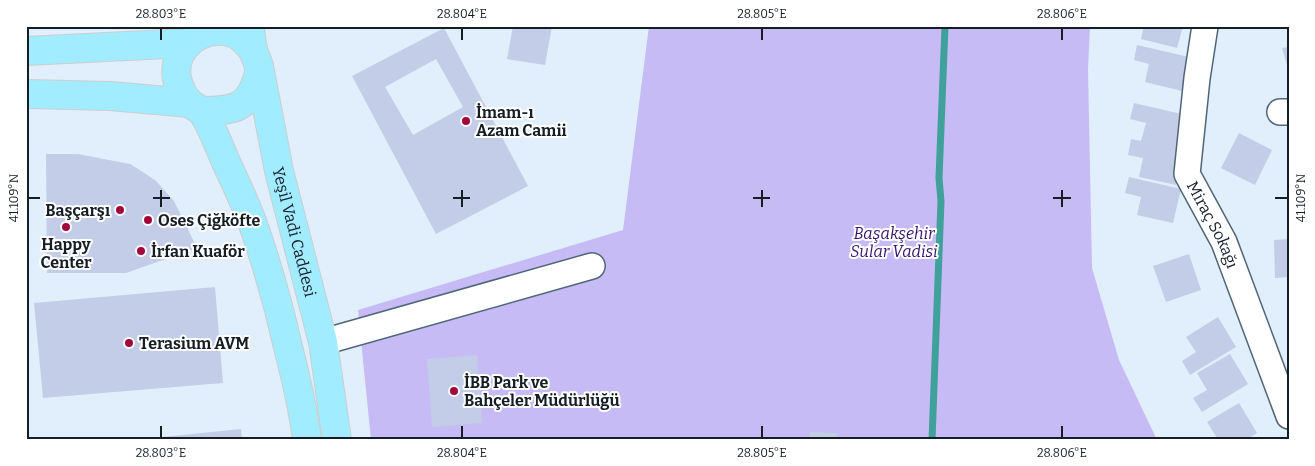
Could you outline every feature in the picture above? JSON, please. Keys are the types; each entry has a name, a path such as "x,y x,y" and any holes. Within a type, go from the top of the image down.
{"main road":[{"path":"26,51 223,31 235,34 245,40 254,50 256,87 249,98 239,106 227,111 110,96 26,94"},
{"path":"195,35 181,54 177,66 177,79 182,92 196,107 225,160 255,229 286,336 303,407 307,440"},
{"name":"Yeşil Vadi Caddesi","path":"254,50 279,171 323,342 337,440"}],"lane":[{"name":"Miraç Sokağı","path":"1205,26 1197,78 1187,174 1224,242 1289,416"},
{"path":"323,342 592,266"}],"green space":[{"name":"Başakşehir Sular Vadisi","path":"649,26 1090,26 1088,69 1092,268 1119,360 1157,440 371,440 358,310 623,230"}],"building":[{"path":"513,26 552,26 545,65 507,59"},
{"path":"1144,26 1183,26 1177,48 1141,39"},
{"name":"İmam-ı Azam Camii","path":"444,28 528,186 436,234 352,76","holes":["436,59 463,107 413,135 385,87"]},
{"path":"1137,45 1189,57 1182,91 1145,82 1149,64 1134,60"},
{"path":"1289,47 1289,69 1288,69 1282,48"},
{"path":"1134,103 1186,115 1183,151 1176,185 1139,177 1143,158 1128,155 1131,139 1141,141 1146,123 1130,119"},
{"path":"1239,133 1272,150 1255,185 1221,168"},
{"path":"46,154 78,154 130,164 143,172 156,181 174,201 197,248 126,273 47,273"},
{"path":"1129,177 1181,189 1173,223 1137,215 1141,197 1125,193"},
{"path":"1289,239 1289,277 1275,278 1274,240"},
{"path":"1189,254 1201,290 1166,302 1153,266"},
{"name":"Terasium AVM","path":"215,287 223,383 43,398 34,303"},
{"path":"1218,317 1236,347 1190,375 1182,361 1196,352 1186,337"},
{"path":"1230,354 1248,384 1202,412 1193,398 1207,390 1197,373"},
{"name":"İBB Park ve Bahçeler Müdürlüğü","path":"477,355 482,423 432,427 427,359"},
{"path":"1239,403 1257,433 1246,440 1214,440 1217,438 1207,422"},
{"path":"241,429 242,440 152,440 152,438"},
{"path":"810,432 837,433 837,440 810,440"}],"waterway":[{"path":"932,440 945,26"}],"place":[{"name":"İmam-ı Azam Camii","path":"466,121"},
{"name":"Başçarşı","path":"120,210"},
{"name":"Oses Çiğköfte","path":"148,220"},
{"name":"Happy Center","path":"66,227"},
{"name":"İrfan Kuaför","path":"141,251"},
{"name":"Terasium AVM","path":"129,343"},
{"name":"İBB Park ve Bahçeler Müdürlüğü","path":"454,391"}]}
